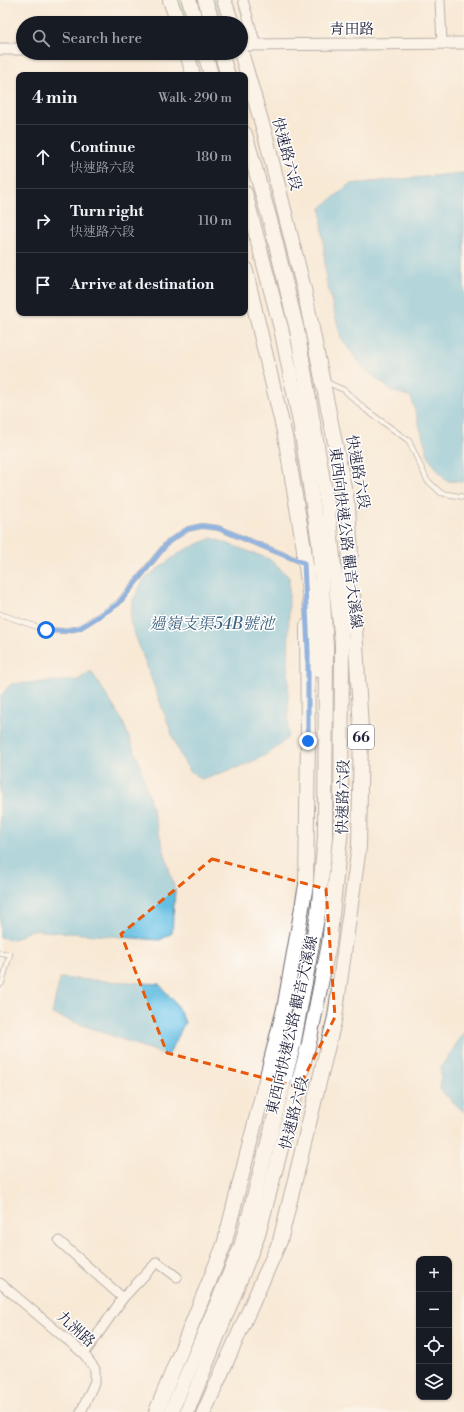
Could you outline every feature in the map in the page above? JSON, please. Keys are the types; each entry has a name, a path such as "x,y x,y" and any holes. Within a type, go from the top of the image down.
{"main road":[{"path":"170,0 176,16"},
{"path":"189,0 194,16"},
{"path":"205,0 211,16"},
{"path":"224,0 230,16"},
{"path":"189,60 192,72"},
{"path":"207,60 210,72"},
{"path":"223,60 227,72"},
{"name":"快速路六段","path":"243,60 247,72"},
{"name":"快速路六段","path":"204,1412 280,1241 335,1017 359,847 361,729 348,507 304,289 265,134 248,76"},
{"name":"東西向快速公路 觀音大溪線","path":"187,1412 258,1235 309,1043 330,944 341,829 342,643 328,509 297,330 270,220 248,144"},
{"name":"東西向快速公路 觀音大溪線","path":"172,1412 241,1247 293,1046 318,913 324,837 326,646 319,543 300,422 281,328 248,204"},
{"path":"248,281 285,436 304,549 326,735"},
{"path":"342,735 350,543"},
{"path":"156,1412 224,1245 284,1009 304,900 306,885 308,651 304,549"}],"street":[{"path":"243,0 248,16"},
{"path":"440,0 442,43"},
{"path":"248,17 256,45"},
{"name":"青田路","path":"248,45 464,43"},
{"path":"0,49 16,49"},
{"path":"59,1241 123,1298"},
{"path":"84,1354 123,1298 157,1262 177,1277"},
{"name":"九洲路","path":"0,1283 84,1354 96,1369 95,1381 81,1412"}],"lane":[{"path":"323,380 344,390 366,410 409,441 427,480 441,493 464,497"},
{"path":"0,614 46,630 64,631 80,628 118,604 168,542 188,529 202,526 218,528 304,563"},
{"path":"0,953 10,954 2,983 0,985"}],"highlighted area":[{"path":"212,859 326,889 335,1017 299,1087 167,1053 121,934"}],"green space":[{"path":"178,0 216,0 222,16 184,16"}],"water":[{"path":"464,173 464,482 446,481 429,458 411,397 392,391 364,369 341,338 326,280 321,208 350,184"},
{"name":"過嶺支渠54B號池","path":"212,538 269,559 289,577 288,737 270,752 248,764 201,779 189,770 179,753 130,621 132,602 144,579 182,551"},
{"path":"91,671 122,720 139,762 175,890 172,933 160,940 31,930 13,940 0,937 0,697 11,684 78,680"},
{"path":"60,978 159,984 176,1004 185,1022 168,1056 52,1014"},
{"path":"464,1032 464,1112 440,1090 441,1067"}],"route":[{"path":"46,630 64,631 80,628 118,604 168,542 188,529 202,526 218,528 304,563 308,651 308,741"}]}
